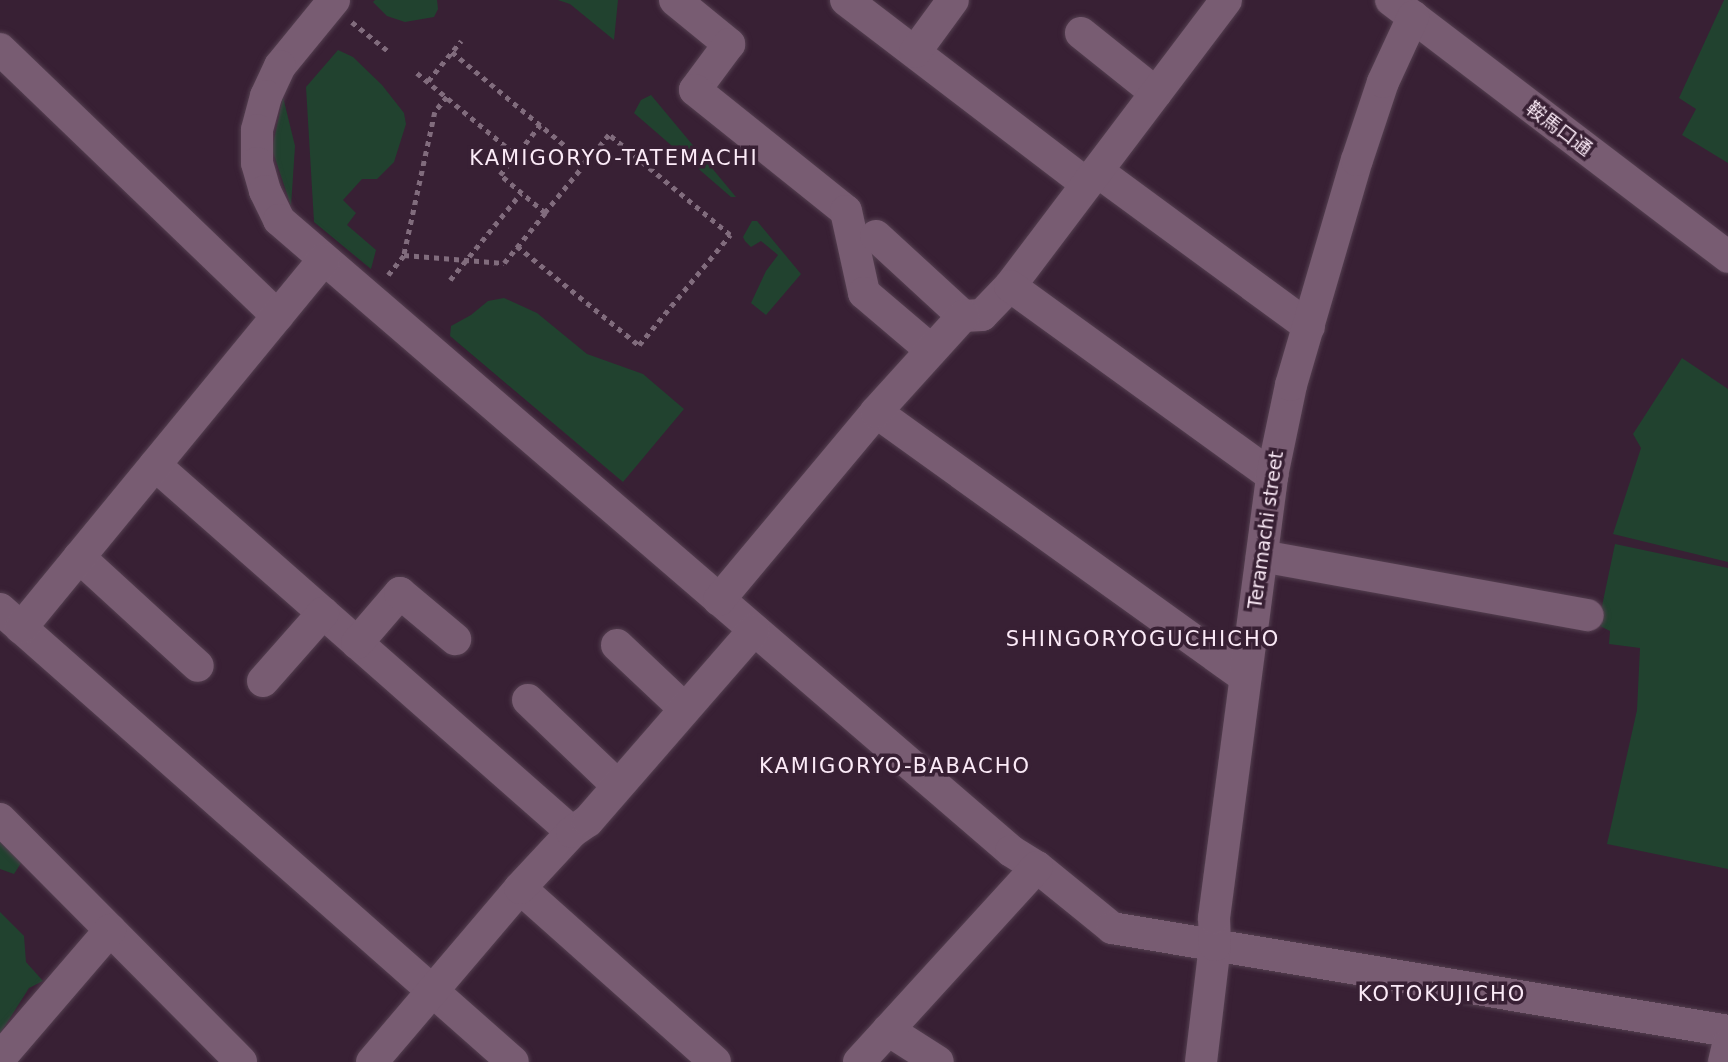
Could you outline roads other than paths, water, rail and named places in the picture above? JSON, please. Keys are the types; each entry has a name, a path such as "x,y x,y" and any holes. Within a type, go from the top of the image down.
{"street":[{"path":"675,0 729,44 695,90 846,211 864,293 932,350"},
{"path":"846,0 1092,178 1309,327"},
{"path":"915,52 953,0"},
{"path":"719,600 877,412 963,316 982,315 1010,286 1226,0"},
{"path":"322,5 280,66 266,96 257,130 257,163 265,191 279,220 754,630 1024,859 1112,928 1728,1031"},
{"name":"Teramachi street","path":"1201,1062 1215,945 1214,918 1272,475 1291,385 1357,160 1383,82 1402,9"},
{"name":"鞍馬口通","path":"1402,9 1728,257"},
{"path":"1081,33 1156,93"},
{"path":"0,49 277,316"},
{"path":"876,236 963,316"},
{"path":"324,259 79,557 10,618 513,1062"},
{"path":"1010,286 1272,475"},
{"path":"877,412 1244,676"},
{"path":"155,464 572,832"},
{"path":"1262,556 1588,615"},
{"path":"79,557 198,666"},
{"path":"358,643 400,593 455,639"},
{"path":"263,681 323,613"},
{"path":"372,1062 520,888 572,832 588,821 754,630"},
{"path":"617,645 685,709"},
{"path":"527,700 618,786"},
{"path":"0,819 241,1062"},
{"path":"859,1062 888,1030 1024,859"},
{"path":"520,888 715,1062"},
{"path":"0,1058 110,930"},
{"path":"888,1030 938,1062"},
{"path":"1724,1062 1728,1044"}],"district":[{"name":"KAMIGORYO-TATEMACHI","path":"614,158"},
{"name":"SHINGORYOGUCHICHO","path":"1143,639"},
{"name":"KAMIGORYO-BABACHO","path":"895,766"},
{"name":"KOTOKUJICHO","path":"1442,994"}]}
